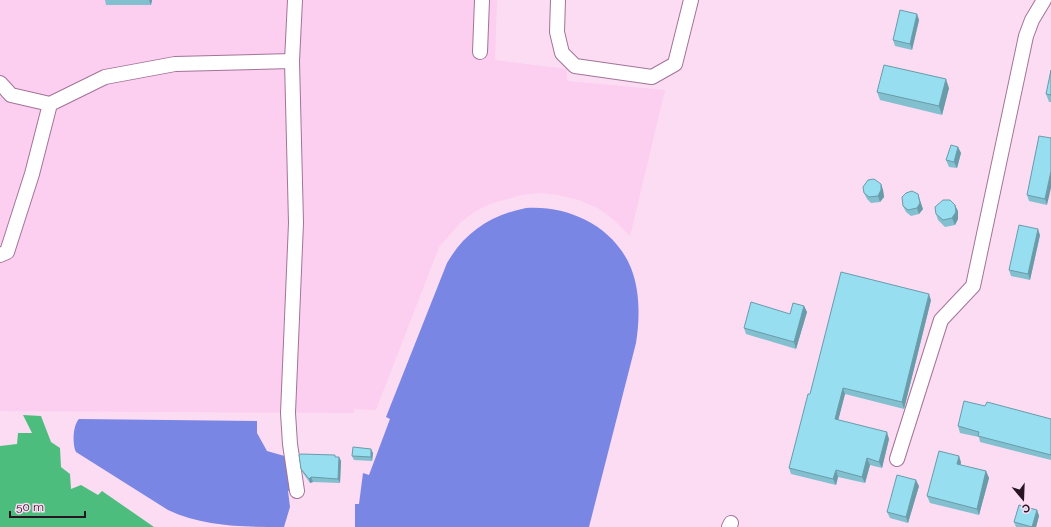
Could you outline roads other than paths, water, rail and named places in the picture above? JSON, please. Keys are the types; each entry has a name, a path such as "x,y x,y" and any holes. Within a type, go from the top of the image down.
{"lane":[{"path":"295,0 292,61 296,223 288,413 290,444 297,491"},
{"path":"480,52 482,0"},
{"path":"558,0 557,32 562,53 575,66 652,77 676,64 691,0"},
{"path":"897,459 941,320 973,286 1026,36 1032,20 1044,0"},
{"path":"0,83 11,95 50,104 106,77 175,64 292,61"},
{"path":"0,255 7,252 32,174 50,104"}],"water":[{"path":"526,208 558,210 588,221 601,230 613,240 623,253 631,268 638,295 639,314 636,343 589,527 355,527 355,504 359,504 363,473 369,475 390,419 386,417 447,263 462,242 480,226 501,215"},
{"path":"79,419 257,421 257,433 267,451 288,457 293,491 288,491 290,507 284,527 254,527 210,523 182,516 168,510 76,452 74,435 75,426"}]}
